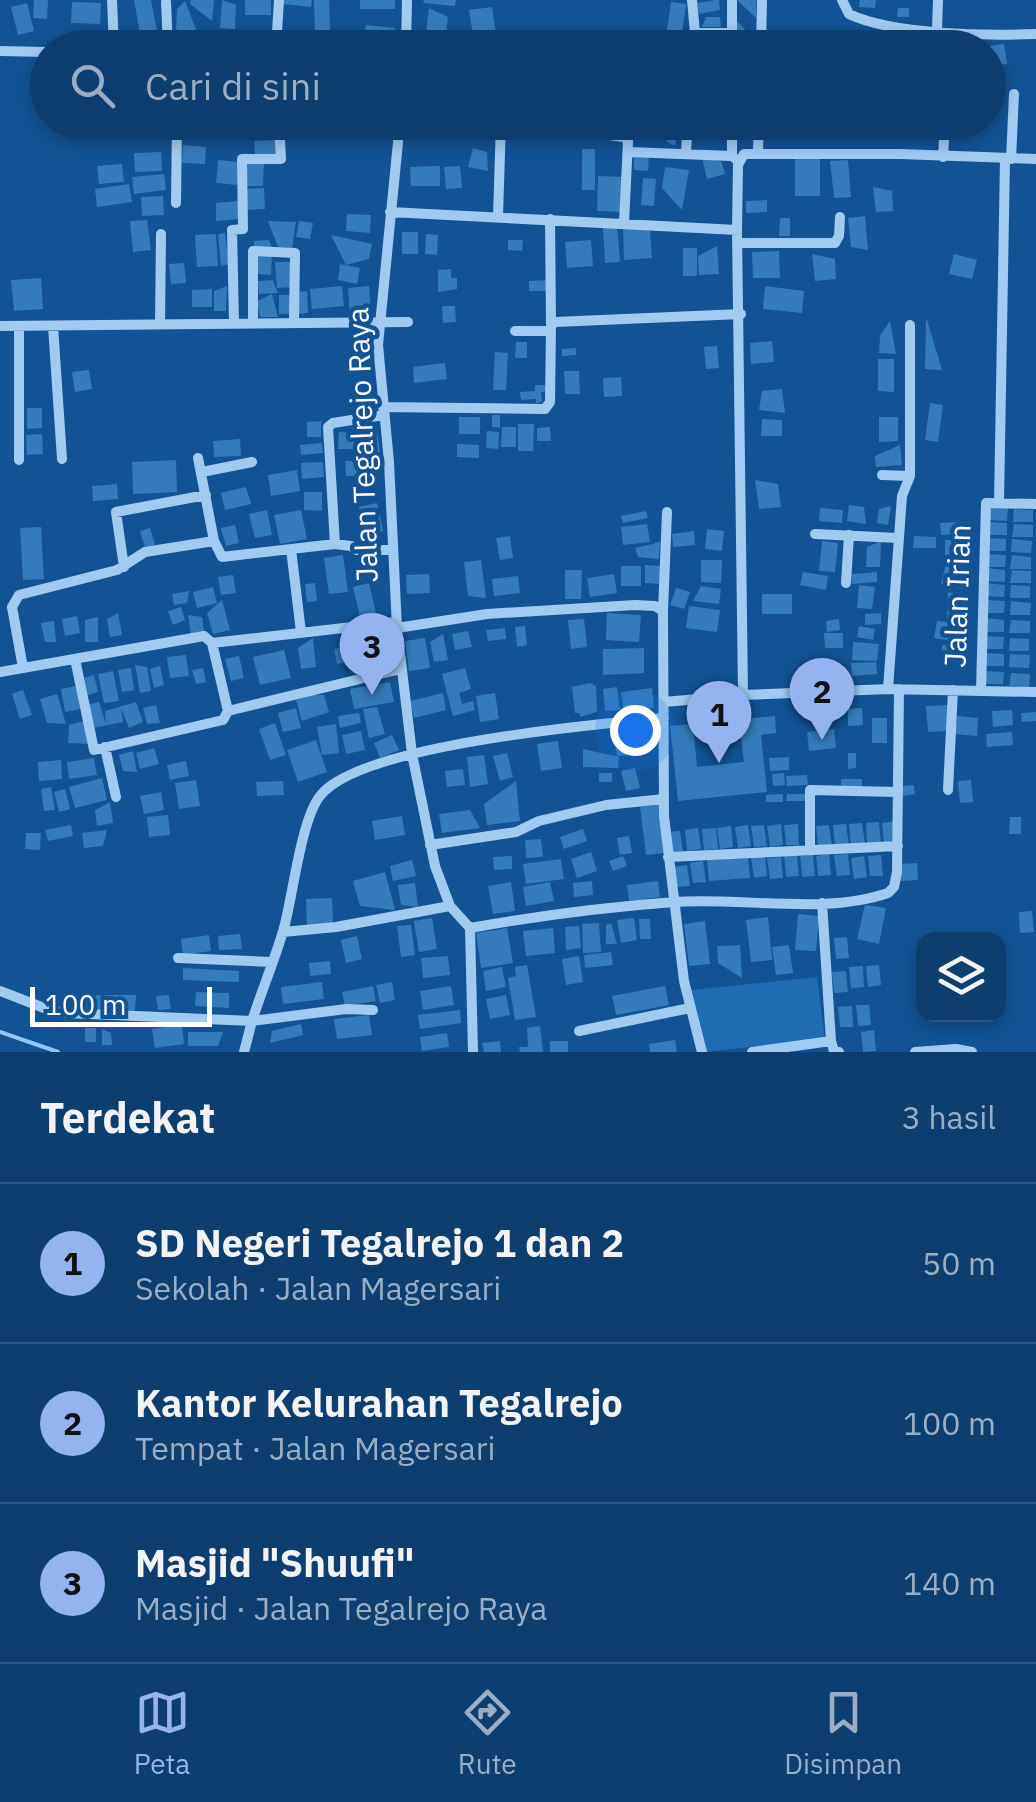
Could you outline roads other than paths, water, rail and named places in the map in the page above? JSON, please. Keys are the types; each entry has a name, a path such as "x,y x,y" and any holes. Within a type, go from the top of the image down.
{"street":[{"path":"112,0 113,30"},
{"path":"277,30 280,0"},
{"path":"406,30 407,0"},
{"path":"692,0 695,30"},
{"path":"732,0 732,30"},
{"path":"761,30 762,0"},
{"path":"842,0 849,14 859,18 937,30 938,0"},
{"path":"166,2 167,30"},
{"path":"1006,33 1036,34"},
{"path":"0,51 30,52"},
{"path":"1014,94 1008,159 998,503 1036,504"},
{"path":"176,204 177,140"},
{"path":"234,322 232,230 243,230 242,159 281,159 280,140"},
{"name":"Jalan Tegalrejo Raya","path":"398,140 379,322 390,462 396,625 412,754 430,845 450,906 470,928"},
{"path":"498,216 500,140"},
{"path":"624,223 627,140"},
{"path":"686,152 687,140"},
{"path":"734,140 741,314 744,695"},
{"path":"758,140 758,152"},
{"path":"943,157 944,140"},
{"path":"629,152 686,152 735,158 758,152 1036,160"},
{"path":"390,212 738,230"},
{"path":"739,244 835,243 840,216"},
{"path":"335,544 328,427 332,423 383,411 545,410 550,402 550,219"},
{"path":"160,324 161,234"},
{"path":"253,322 253,251 295,252 294,321"},
{"path":"515,331 550,328 568,319 741,314"},
{"path":"0,326 408,322"},
{"path":"473,1052 470,928 666,903 822,903 888,893 897,880 893,689 898,538 902,496 910,476 910,325"},
{"path":"19,326 19,460"},
{"path":"53,326 62,459"},
{"path":"198,458 214,541 222,556 335,544 357,550 393,550"},
{"path":"202,472 252,462"},
{"path":"882,475 910,476"},
{"path":"124,567 116,512 206,495"},
{"name":"Jalan Irian","path":"980,691 986,503 998,503"},
{"path":"667,512 663,611 666,903 702,1052"},
{"path":"815,534 898,538"},
{"path":"846,583 849,536"},
{"path":"23,668 12,607 14,598 124,567 134,556 145,552 214,541"},
{"path":"291,549 301,632"},
{"path":"212,643 487,614 635,605 655,606 663,611"},
{"path":"0,672 207,637 212,643 228,712"},
{"path":"75,659 94,750 223,720 228,712 401,669"},
{"path":"664,702 893,689 1036,692"},
{"path":"948,790 953,690"},
{"path":"244,1052 283,932 307,830 322,794 340,780 412,754 537,730 664,718"},
{"path":"105,748 116,797"},
{"path":"810,850 810,790 898,792"},
{"path":"430,845 516,832 539,821 606,805 664,799"},
{"path":"668,857 898,846"},
{"path":"752,1052 834,1049 822,903"},
{"path":"283,932 336,928 450,906"},
{"path":"178,958 272,962"},
{"path":"0,991 66,1013 252,1021 346,1009 373,1010"},
{"path":"579,1030 690,1008"},
{"path":"915,1052 972,1052"}],"waterway":[{"path":"0,1032 58,1052"}],"place":[{"name":"Masjid \"Shuufi\"","path":"372,695"},
{"name":"Kantor Kelurahan Tegalrejo","path":"822,740"},
{"name":"SD Negeri Tegalrejo 1 dan 2","path":"719,763"}]}
